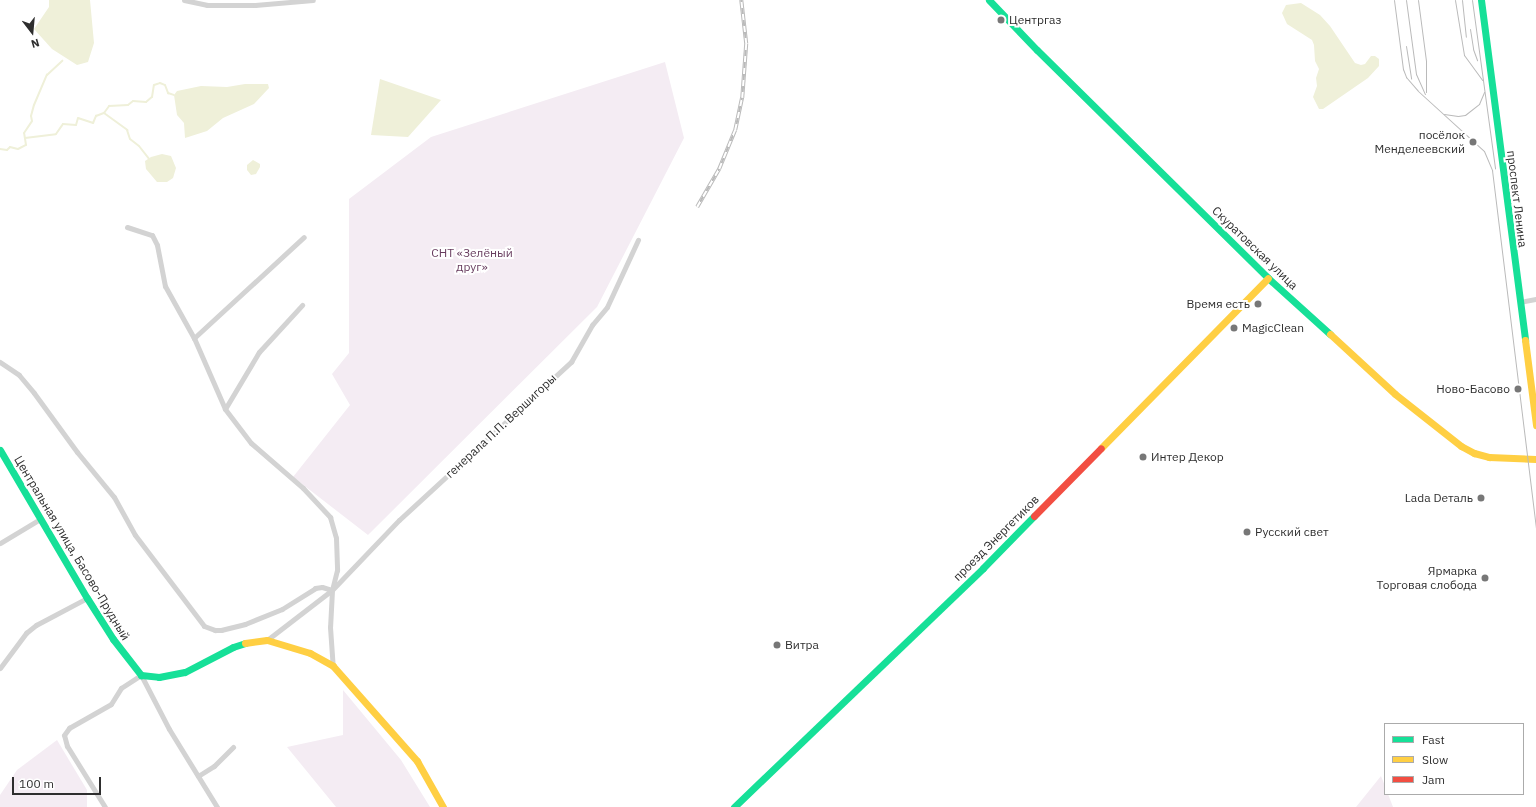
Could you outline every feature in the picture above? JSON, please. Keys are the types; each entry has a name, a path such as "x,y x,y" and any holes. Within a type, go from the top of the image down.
{"street":[{"path":"184,0 207,6 255,5 313,0"},
{"name":"Скуратовская улица","path":"989,0 1042,55 1268,278 1395,394 1461,446 1489,457 1536,458"},
{"name":"проспект Ленина","path":"1481,0 1520,302 1535,404 1536,425"},
{"path":"127,227 152,235 157,245 165,286 194,338 225,409 251,443 303,488 330,517 336,538 337,570 332,590 330,626 333,666"},
{"path":"194,338 304,237"},
{"name":"генерала П.П. Вершигоры","path":"267,640 332,590 399,520 571,362 592,325 607,307 638,240"},
{"name":"проезд Энергетиков","path":"734,807 983,568 1268,278"},
{"path":"1520,302 1536,298"},
{"path":"225,409 259,352 302,305"},
{"path":"0,362 19,375 34,393 77,452 114,497 135,535 204,626 215,630 221,630 244,624 282,609 317,587 332,590"},
{"name":"Центральная улица, Басово-Прудный","path":"0,450 87,598 113,639 141,675"},
{"path":"0,544 40,519"},
{"path":"0,668 26,633 36,625 87,598"},
{"path":"105,807 67,746 64,735 69,728 111,704 121,688 141,675 159,677 184,672 233,647 267,640 310,653 333,666 393,732 417,761 443,807"},
{"path":"141,675 169,728 217,807"},
{"path":"198,776 214,766 234,748"}],"green space":[{"name":"СНТ «Зелёный друг»","path":"665,62 684,138 597,307 368,535 293,477 350,405 332,374 349,353 349,199 431,137"},
{"path":"343,690 401,760 430,807 336,807 287,747 343,735"},
{"path":"57,740 87,790 87,807 0,807 0,795 17,770"},
{"path":"1381,776 1384,784 1384,795 1388,795 1393,807 1356,807"}],"shaded area":[{"path":"49,0 90,0 94,43 88,62 77,65 52,49 34,29 49,7"},
{"path":"1301,3 1320,15 1330,26 1355,63 1361,65 1365,64 1371,56 1375,56 1379,59 1379,66 1368,78 1323,109 1319,109 1313,97 1317,86 1316,78 1319,69 1315,61 1314,45 1312,40 1287,24 1282,13 1286,5"},
{"path":"380,79 441,100 408,137 371,135"},
{"path":"245,84 268,84 269,88 254,104 223,118 207,131 185,138 184,123 177,115 174,95 177,91 201,86 227,87"},
{"path":"162,154 171,156 176,168 173,178 167,182 157,182 146,169 145,161 151,157"},
{"path":"253,160 260,164 260,167 256,174 251,175 247,170 247,165"}],"waterway":[{"path":"0,149 7,150 10,147 18,149 26,145 24,133 32,121 31,116 34,105 47,75 62,61"},
{"path":"25,138 56,134 63,124 76,125 78,118 93,123 96,116 104,113 109,106 128,105 133,101 146,102 152,97 154,85 160,83 165,85 168,93 174,95"},
{"path":"104,113 127,130 130,139 139,146 149,159"}],"tram line":[{"path":"1394,0 1403,69 1406,77 1418,91 1484,151 1492,170 1536,528"},
{"path":"1406,0 1416,74 1425,94"},
{"path":"1418,0 1426,61 1426,92"},
{"path":"1455,0 1464,55 1482,80"},
{"path":"1462,0 1466,37"},
{"path":"1472,0 1495,168"},
{"path":"1470,29 1473,49 1477,60"},
{"path":"1406,46 1411,79"},
{"path":"1444,114 1458,116 1465,115 1479,104 1484,92"}],"railway":[{"path":"697,207 719,169 735,130 742,98 746,44 741,0"}],"traffic: fast":[{"path":"989,0 1037,50 1268,278 1330,334"},
{"path":"1481,0 1525,340"},
{"path":"0,450 87,598 113,639 141,675 159,677 185,672 233,647 245,643"},
{"path":"734,807 983,568 1034,516"}],"traffic: slow":[{"path":"1101,448 1268,278"},
{"path":"1330,334 1395,394 1461,446 1474,453 1489,457 1536,459"},
{"path":"1525,340 1536,425"},
{"path":"245,643 267,640 310,653 333,666 417,761 443,807"}],"traffic: jam":[{"path":"1034,516 1101,448"}],"place":[{"name":"Центргаз","path":"1001,20"},
{"name":"посёлок Менделеевский","path":"1473,142"},
{"name":"Время есть","path":"1258,304"},
{"name":"MagicClean","path":"1234,328"},
{"name":"Ново-Басово","path":"1518,389"},
{"name":"Интер Декор","path":"1143,457"},
{"name":"Lada Dеталь","path":"1481,498"},
{"name":"Русский свет","path":"1247,532"},
{"name":"Ярмарка Торговая слобода","path":"1485,578"},
{"name":"Витра","path":"777,645"}]}
